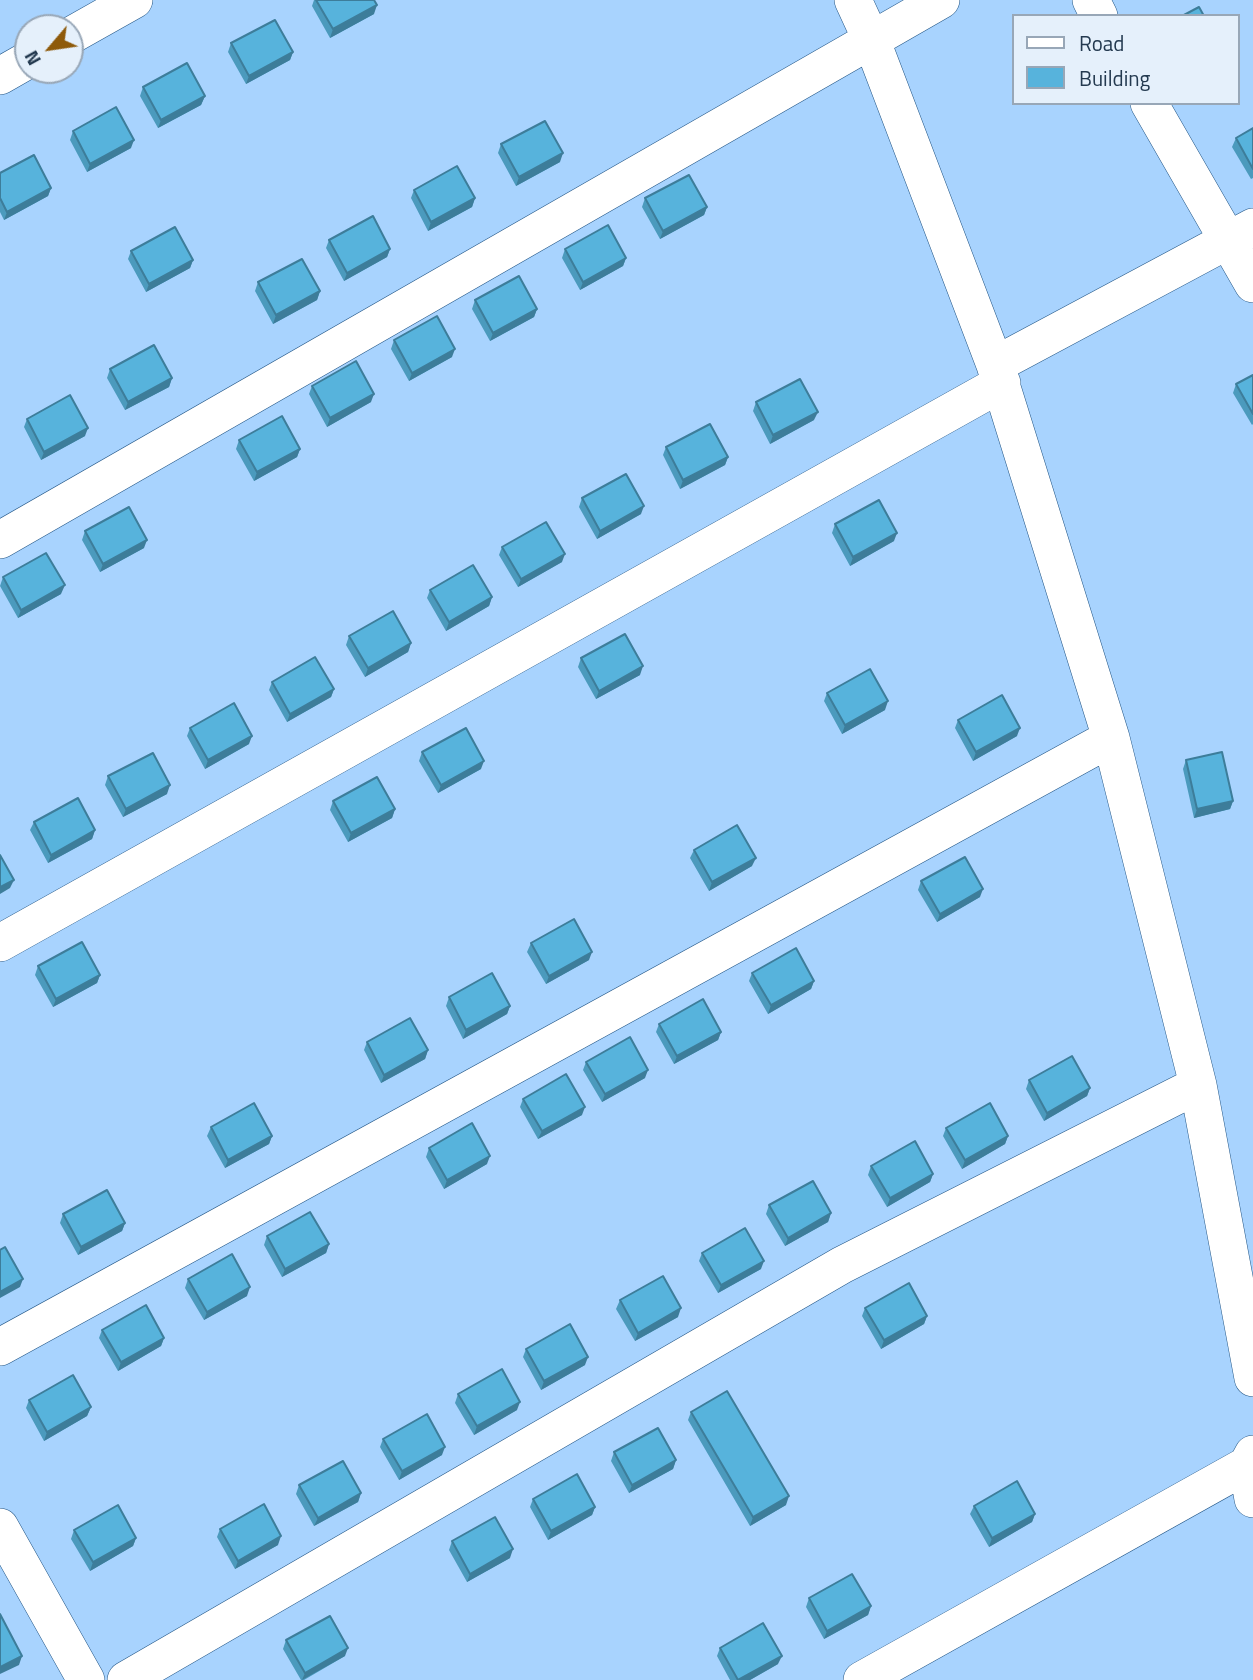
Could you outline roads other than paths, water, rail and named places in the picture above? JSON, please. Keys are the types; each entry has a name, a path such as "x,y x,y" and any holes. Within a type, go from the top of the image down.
{"street":[{"path":"84,28 134,0"},
{"path":"853,0 871,39 999,374 1111,738 1198,1085 1253,1378"},
{"path":"0,540 941,0"},
{"path":"1150,105 1240,234 1253,284"},
{"path":"0,943 1240,234"},
{"path":"0,1347 1111,738"},
{"path":"126,1680 842,1265 1198,1085"},
{"path":"862,1680 1251,1473"},
{"path":"0,1527 86,1680"}]}
